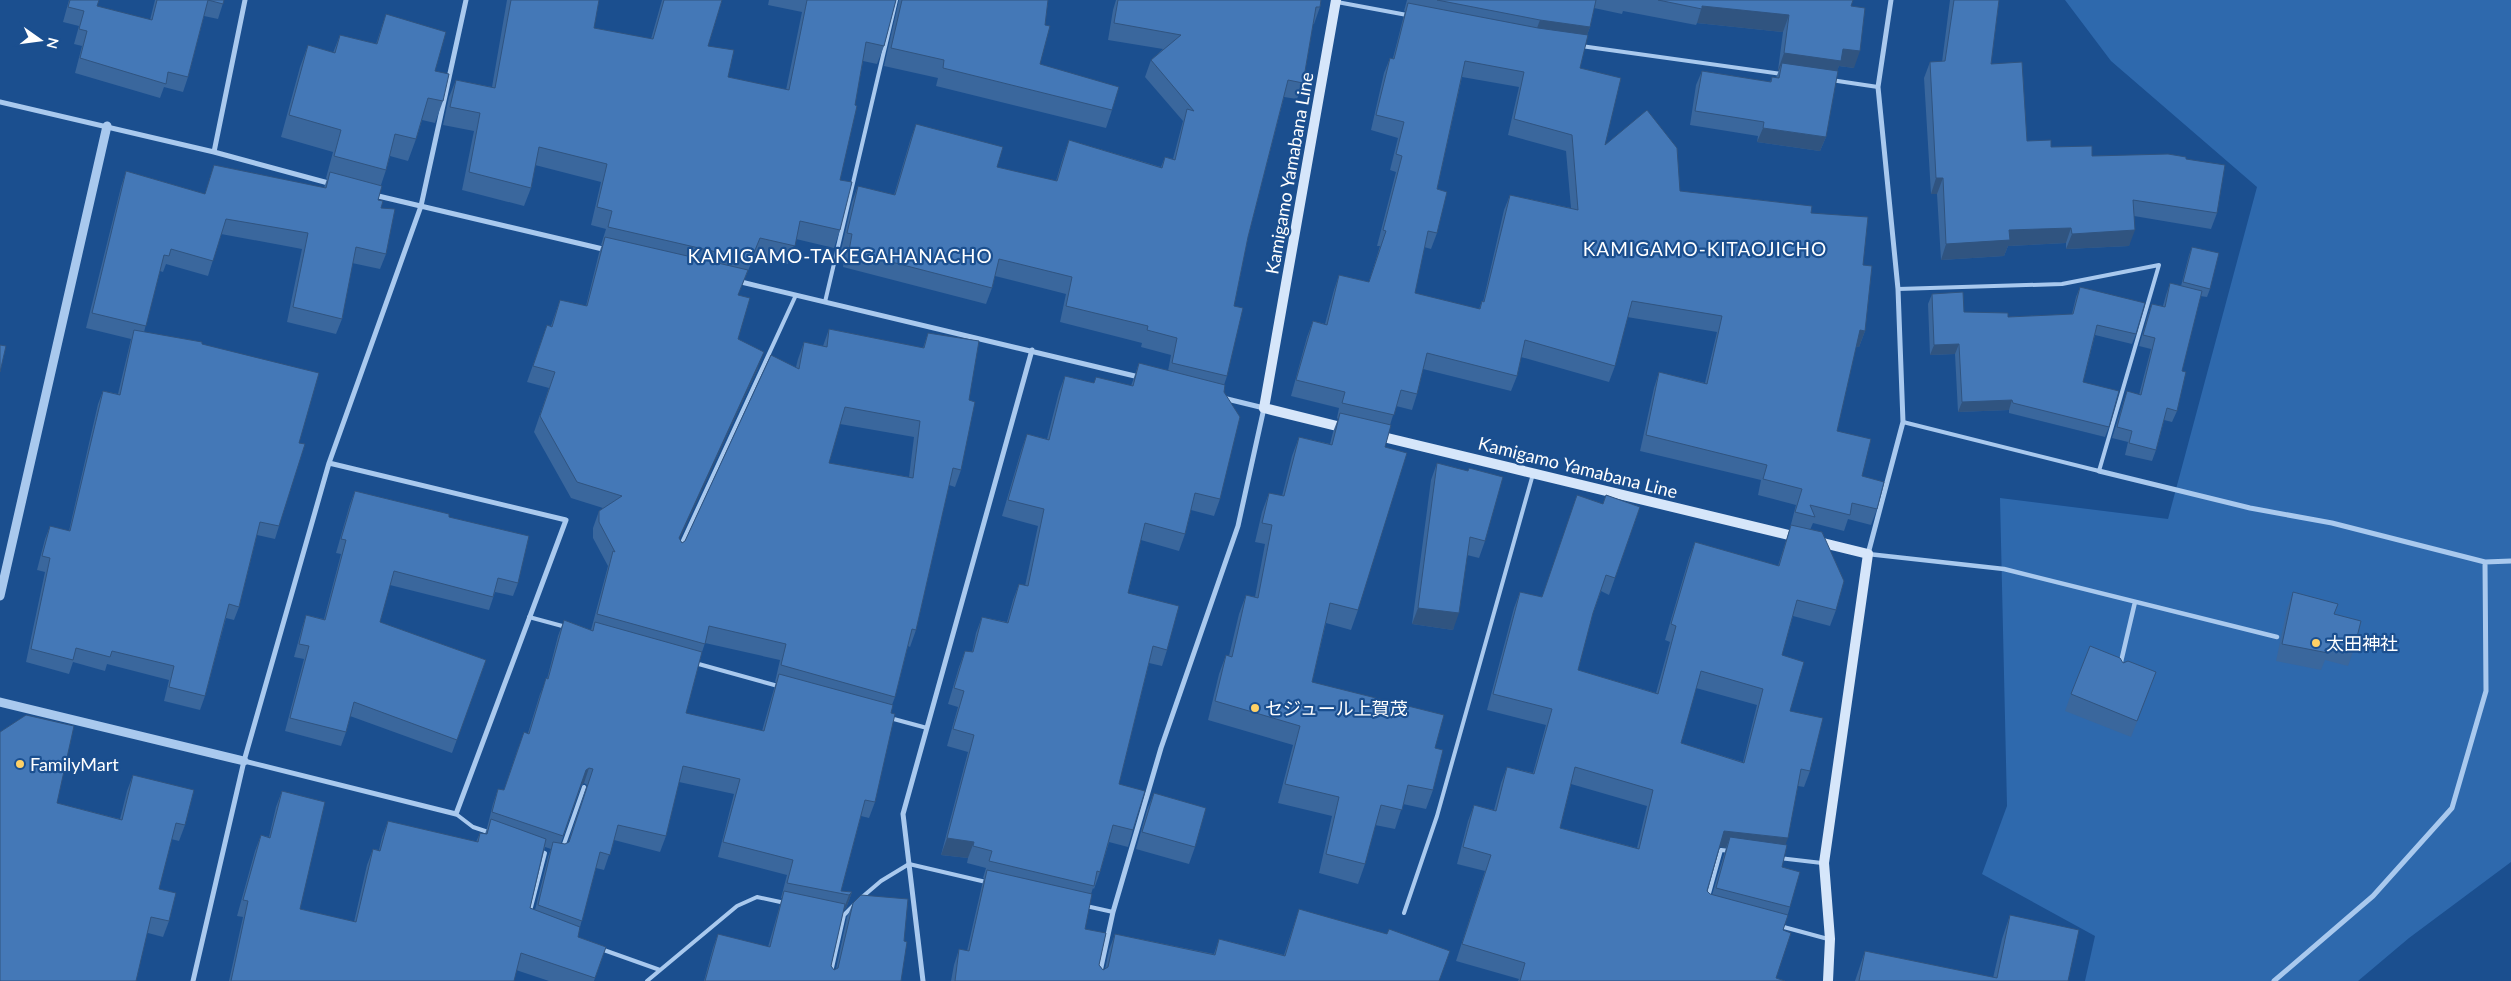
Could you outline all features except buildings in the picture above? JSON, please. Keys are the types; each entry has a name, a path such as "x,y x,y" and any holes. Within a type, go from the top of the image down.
{"main road":[{"name":"Kamigamo Yamabana Line","path":"1336,1 1264,408 1868,554"},
{"path":"1828,981 1830,939 1824,864 1868,554"}],"street":[{"path":"214,152 245,0"},
{"path":"193,981 244,762 329,463 421,206 466,0"},
{"path":"1891,0 1878,87 1898,289 1903,422 1868,554 2004,569 2277,637"},
{"path":"0,102 214,152 337,185"},
{"path":"0,596 107,126"},
{"path":"365,193 614,252"},
{"path":"729,279 1148,379"},
{"path":"922,981 903,814 1032,350"},
{"path":"1098,981 1113,912 1162,748 1238,526 1264,408 1216,396"},
{"path":"0,702 456,814 566,520 329,463"},
{"path":"2099,471 2250,508 2332,523 2485,562 2511,561"},
{"path":"2274,981 2373,896 2452,808 2486,690 2485,562"},
{"path":"2118,676 2135,602"}],"lane":[{"path":"825,302 896,0"},
{"path":"1336,1 1411,16"},
{"path":"1578,46 1791,75"},
{"path":"1830,80 1878,87"},
{"path":"1898,289 2062,284 2159,265 2099,471 1903,422"},
{"path":"676,556 796,295"},
{"path":"1404,913 1437,816 1534,473"},
{"path":"529,617 567,628"},
{"path":"690,662 785,688"},
{"path":"889,717 927,728"},
{"path":"560,856 584,787"},
{"path":"456,814 473,826 500,836"},
{"path":"536,849 552,854"},
{"path":"1705,907 1721,850 1740,852"},
{"path":"530,914 544,852"},
{"path":"1777,857 1824,864"},
{"path":"829,981 844,915 881,881 909,864 996,885"},
{"path":"647,981 737,906 757,897 796,905"},
{"path":"1084,905 1113,912"},
{"path":"834,913 844,915"},
{"path":"1772,925 1830,939"},
{"path":"598,948 660,970"}],"shaded area":[{"path":"2065,0 2511,0 2511,862 2409,938 2358,981 2085,981 2095,936 1982,874 2007,806 2000,498 2168,519 2257,187 2111,61"}],"place":[{"name":"太田神社","path":"2316,643"},
{"name":"セジュール上賀茂","path":"1255,708"},
{"name":"FamilyMart","path":"20,764"}],"district":[{"name":"KAMIGAMO-KITAOJICHO","path":"1705,248"},
{"name":"KAMIGAMO-TAKEGAHANACHO","path":"840,255"}]}
